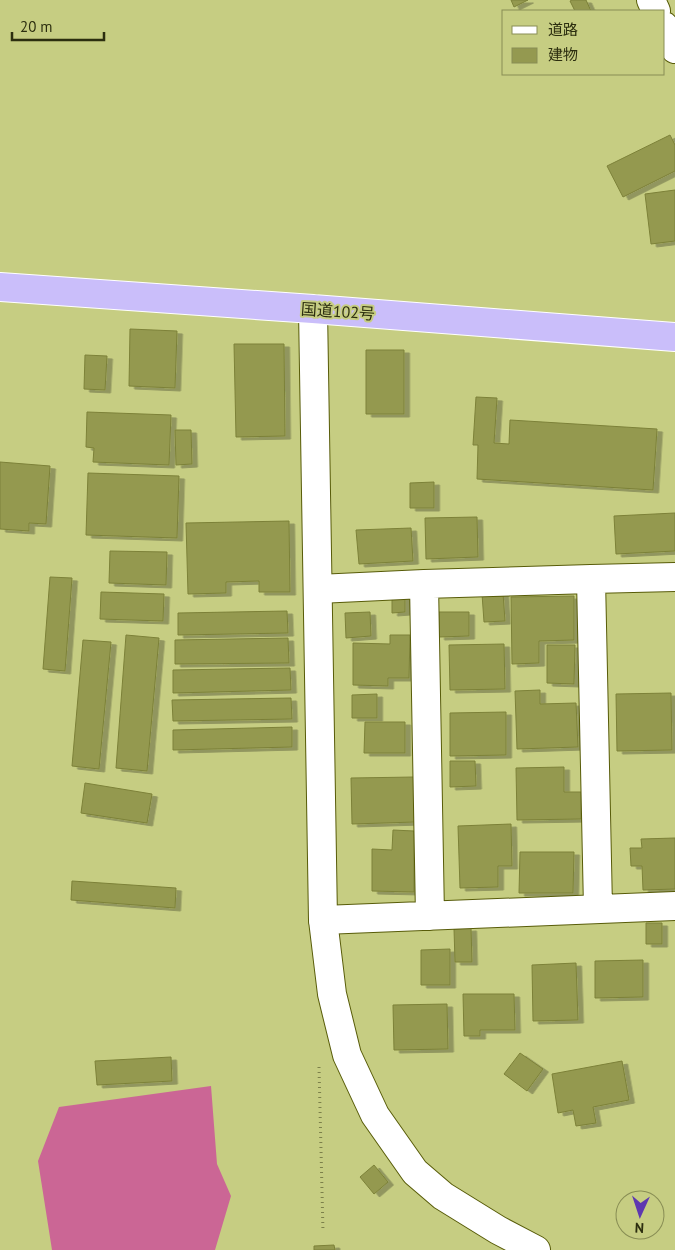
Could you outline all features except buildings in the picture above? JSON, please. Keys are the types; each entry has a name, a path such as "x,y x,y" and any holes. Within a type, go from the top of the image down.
{"highway":[{"name":"国道102号","path":"0,288 313,309 675,338"}],"street":[{"path":"665,28 675,49"},
{"path":"313,309 324,920 332,994 347,1055 375,1115 415,1172 443,1196 498,1230 536,1250"},
{"path":"318,589 675,577"},
{"path":"590,579 598,908"},
{"path":"424,584 430,916"},
{"path":"324,920 675,906"}],"path":[{"path":"319,1065 323,1232"}],"shaded area":[{"path":"211,1086 217,1164 231,1196 215,1250 52,1250 38,1161 59,1107"}]}
